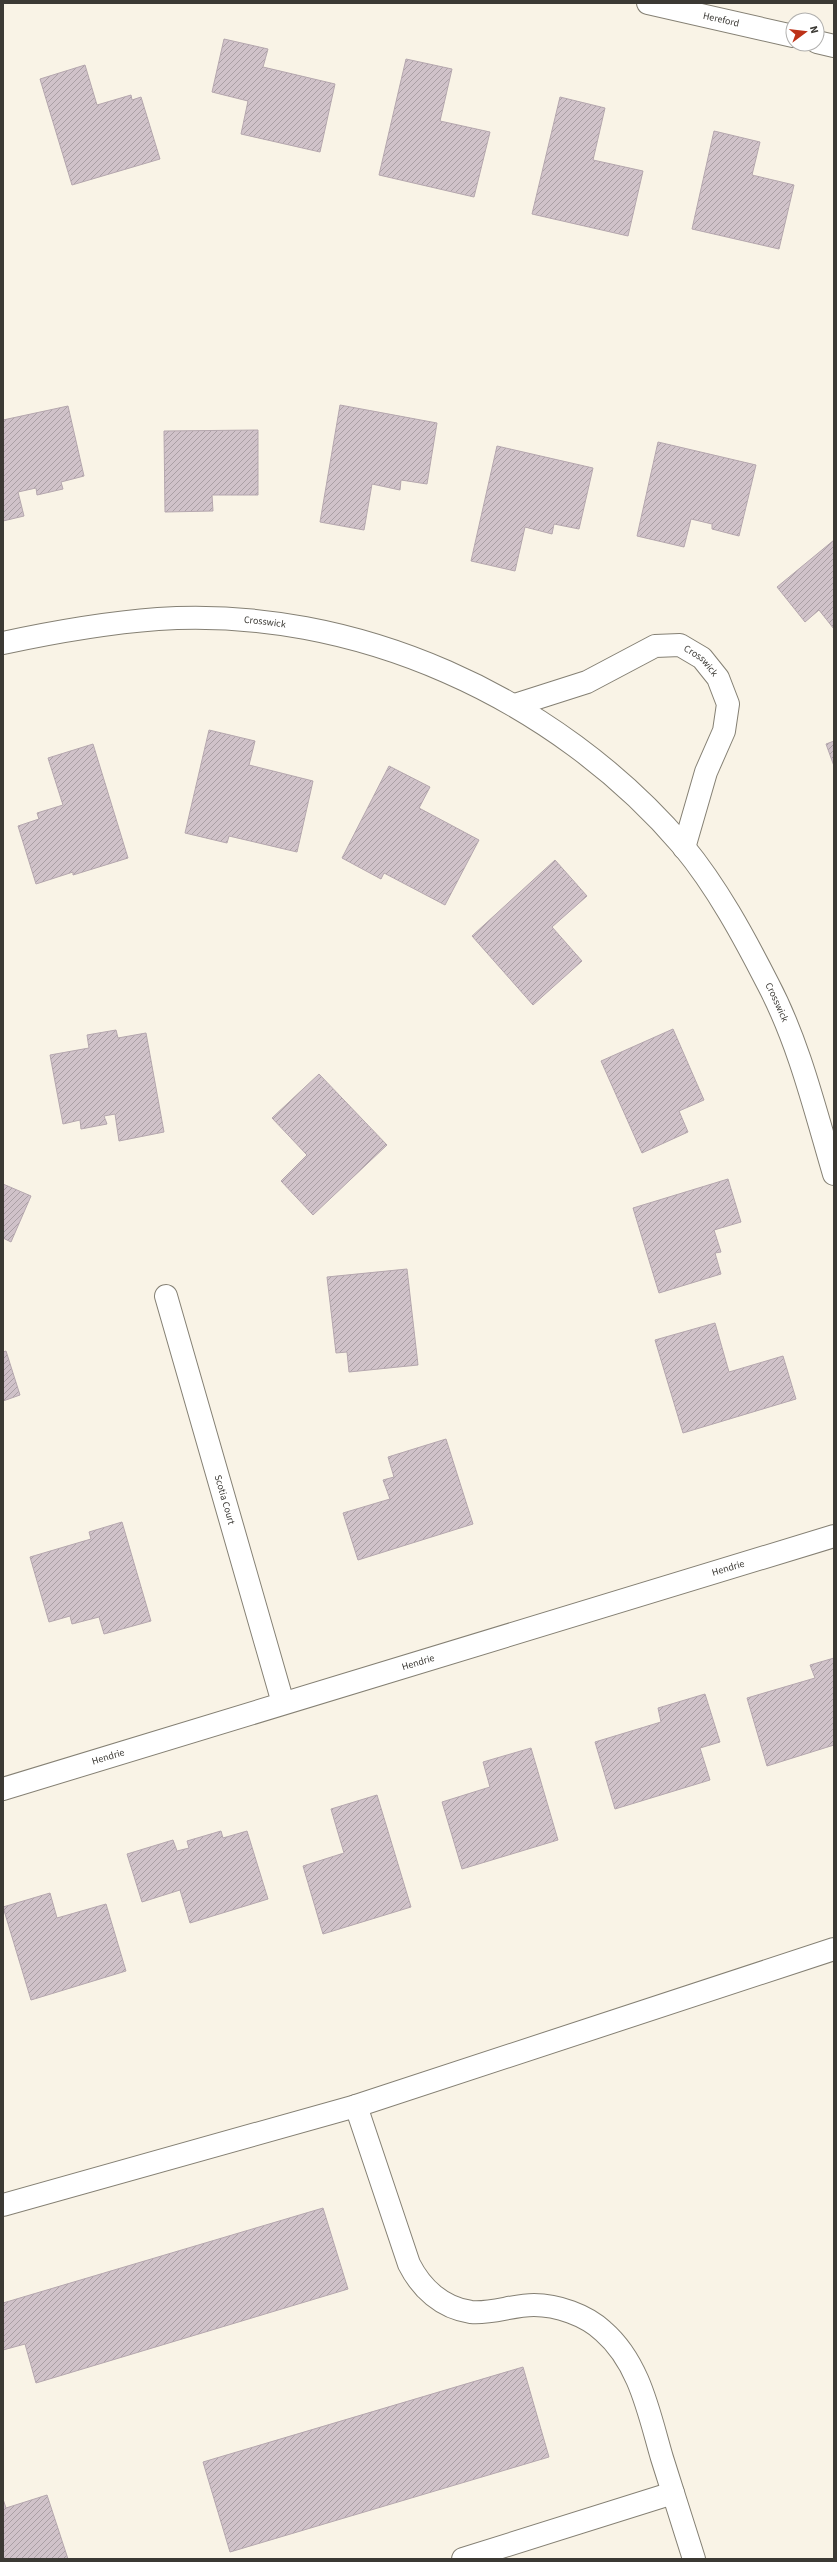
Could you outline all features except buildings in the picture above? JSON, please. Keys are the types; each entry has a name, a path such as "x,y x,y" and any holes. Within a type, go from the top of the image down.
{"street":[{"name":"Hereford","path":"648,3 702,9 785,34"},
{"name":"Crosswick","path":"3,643 65,630 159,619 211,619 265,623 317,631 375,646 430,664 515,705 611,774 648,808 684,848 728,911 769,985 798,1055 834,1174"},
{"name":"Crosswick","path":"515,705 587,682 654,646 680,645 702,658 718,678 728,704 724,731 706,772 684,848"},
{"name":"Scotia Court","path":"166,1296 283,1704"},
{"name":"Hendrie","path":"3,1789 834,1536"},
{"path":"3,2205 356,2106 834,1949"},
{"path":"356,2106 409,2264 418,2281 433,2295 450,2306 472,2312 534,2305 554,2307 584,2318 603,2330 621,2349 634,2371 694,2559"},
{"path":"463,2559 673,2494"}]}
